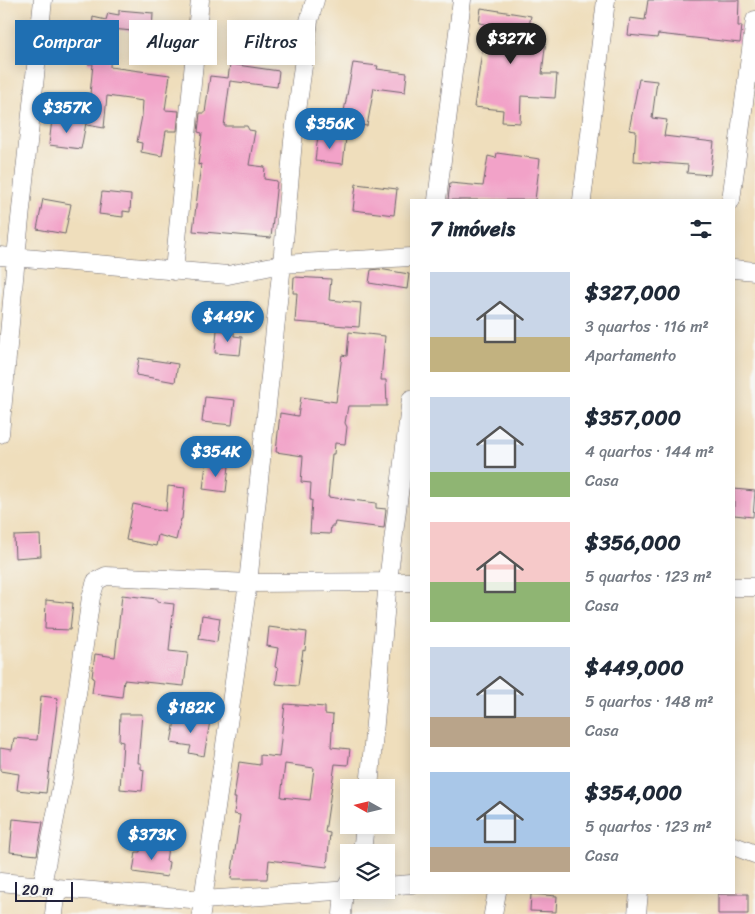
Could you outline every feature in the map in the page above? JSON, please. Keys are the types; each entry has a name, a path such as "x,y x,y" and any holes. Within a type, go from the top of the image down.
{"street":[{"path":"0,434 8,257 43,0"},
{"path":"174,271 200,0"},
{"path":"202,907 248,583 294,132 309,21 315,0"},
{"path":"437,199 462,0"},
{"path":"582,199 606,0"},
{"path":"732,199 755,20"},
{"path":"8,257 228,275 282,264 410,257"},
{"path":"735,270 755,271"},
{"path":"370,779 388,581 410,407"},
{"path":"54,914 50,887 70,742 96,580 106,576 248,583 410,582"},
{"path":"735,587 755,587"},
{"path":"735,846 755,854"},
{"path":"0,882 202,907 340,889"},
{"path":"395,885 410,884"},
{"path":"493,914 497,894"},
{"path":"637,914 639,894"},
{"path":"342,914 345,899"}],"building":[{"path":"648,0 739,0 738,26 742,26 740,43 658,34 657,38 628,35 630,18 645,20"},
{"path":"481,8 531,16 527,36 546,39 542,74 557,74 555,98 521,96 520,123 502,122 503,110 474,107 486,24 479,23"},
{"path":"119,10 153,13 153,20 129,20 129,31 119,30 119,20 106,20 108,13 119,15"},
{"path":"93,17 106,20 93,20"},
{"path":"353,63 378,66 377,69 407,73 405,92 374,88 367,126 342,122"},
{"path":"93,65 110,65 110,67 170,75 165,110 179,111 177,131 166,131 162,156 141,152 142,143 137,142 143,101 107,96 104,128 87,125"},
{"path":"230,65 279,71 277,87 230,81 224,126 247,126 249,130 255,131 249,165 265,167 264,179 277,181 271,238 193,231 201,164 198,165 202,133 198,132 200,113 205,113 210,76 228,78"},
{"path":"639,79 657,81 652,118 667,120 664,136 714,142 710,175 687,173 688,165 634,161 636,131 629,130"},
{"path":"52,119 86,123 81,149 49,145"},
{"path":"318,135 346,138 343,164 315,161"},
{"path":"497,153 540,159 535,199 448,199 450,183 483,186 488,156 496,158"},
{"path":"356,184 397,189 394,215 353,210"},
{"path":"102,192 131,195 130,212 123,211 123,217 99,214"},
{"path":"43,199 71,204 65,234 37,229"},
{"path":"379,269 409,274 407,289 369,283 371,270"},
{"path":"294,277 331,279 329,300 361,303 359,327 295,322 297,293 293,293"},
{"path":"217,330 234,332 234,336 242,337 240,355 215,353"},
{"path":"349,332 385,336 381,380 386,380 387,406 348,406 345,423 347,427 345,444 335,443 334,454 332,454 328,497 376,503 376,508 386,509 384,528 335,522 334,526 331,526 330,534 310,533 311,483 301,482 303,456 276,452 280,413 298,416 301,397 336,402 342,355 347,356"},
{"path":"139,358 178,364 175,382 136,375"},
{"path":"205,397 235,400 232,425 202,422"},
{"path":"206,464 229,466 226,492 203,489"},
{"path":"168,486 185,488 182,519 176,540 158,535 156,546 126,540 133,504 166,511"},
{"path":"735,489 755,491 753,517 735,515"},
{"path":"40,535 41,556 15,558 14,536"},
{"path":"122,595 157,599 157,602 174,604 169,651 188,653 184,686 124,680 122,697 92,693 95,654 115,657"},
{"path":"46,600 73,603 70,630 45,629"},
{"path":"202,615 220,618 217,642 199,639"},
{"path":"269,627 307,632 298,686 276,684 278,668 275,667 278,648 267,646"},
{"path":"41,696 58,698 46,793 17,790 19,774 0,771 0,748 12,750 14,738 37,740"},
{"path":"285,704 325,707 325,714 333,715 331,747 350,749 348,765 335,764 325,832 330,833 327,867 269,860 267,879 231,879 240,815 234,814 236,798 234,798 239,762 260,765 260,755 279,757","holes":["285,764 314,768 310,800 281,797"]},
{"path":"120,714 142,714 138,763 141,763 141,769 144,770 142,791 120,789 123,742 119,741"},
{"path":"176,715 210,721 204,756 189,753 191,746 171,743"},
{"path":"13,819 43,822 37,855 10,852"},
{"path":"141,844 168,847 166,861 169,862 167,877 133,872 136,852 140,852"},
{"path":"531,894 557,896 556,912 530,911"},
{"path":"718,894 748,894 748,914 718,914"}]}
